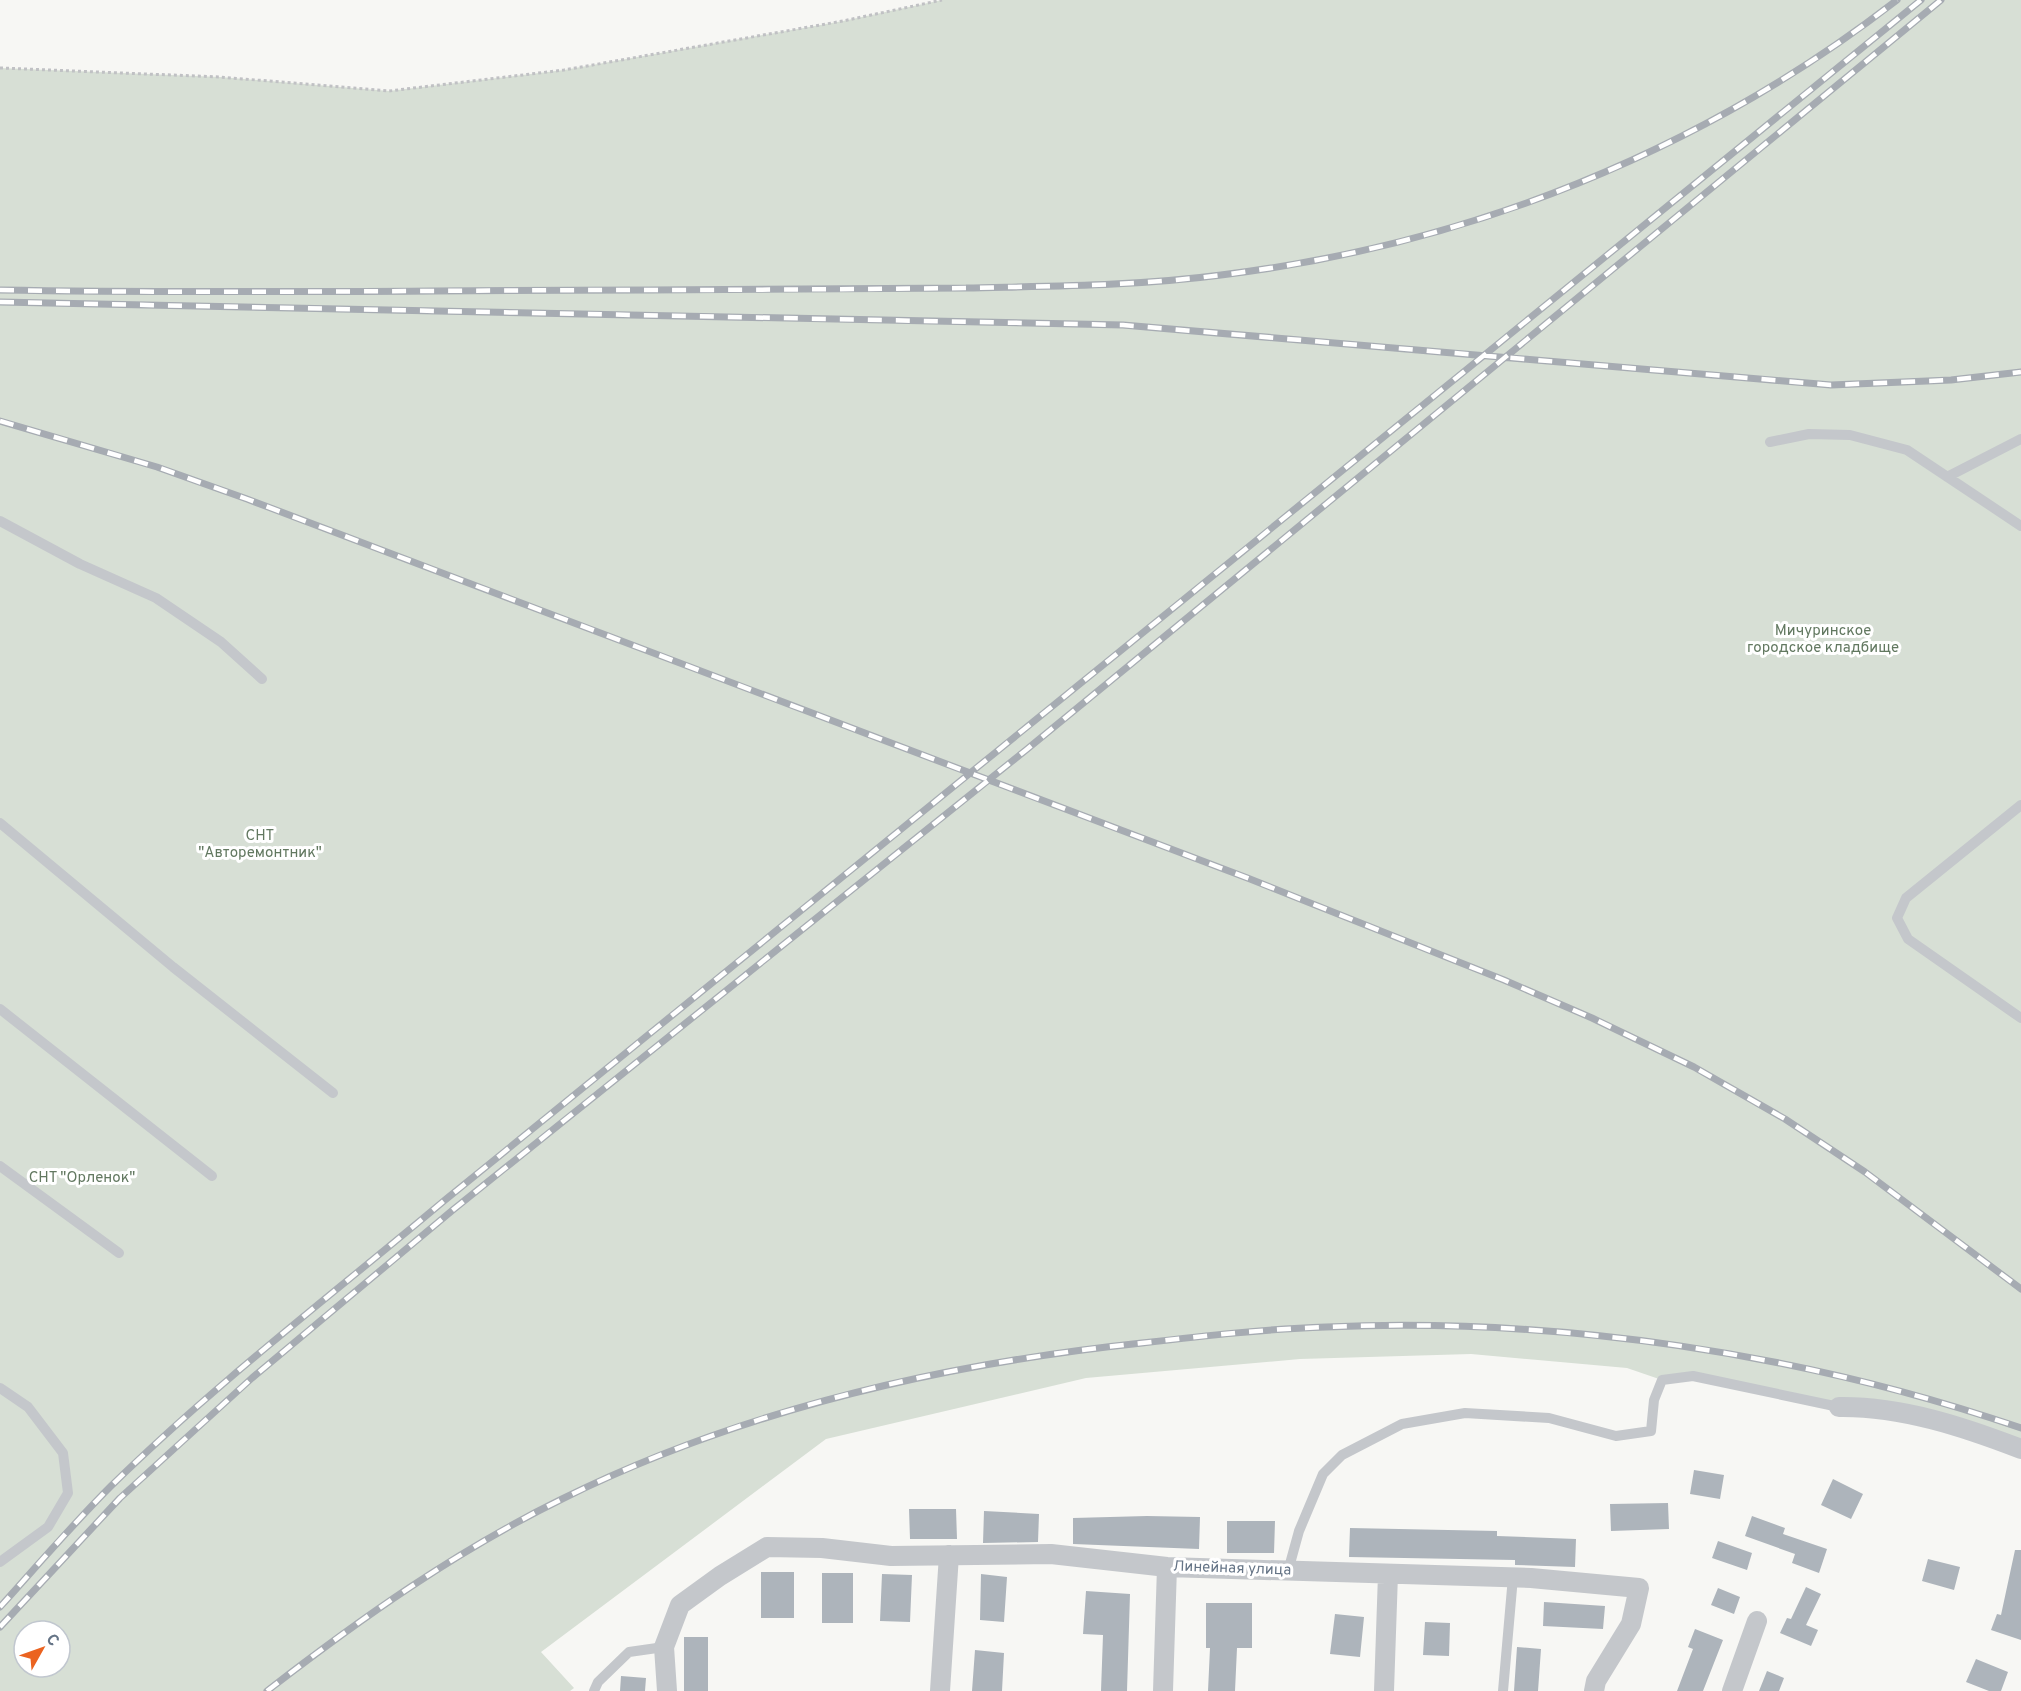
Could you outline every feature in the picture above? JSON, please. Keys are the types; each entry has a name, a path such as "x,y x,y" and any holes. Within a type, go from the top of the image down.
{"street":[{"path":"1839,1407 1866,1407 1914,1417 1976,1432 2021,1449"},
{"name":"Линейная улица","path":"664,1647 680,1605 720,1576 767,1547 822,1548 891,1556 1051,1554 1167,1567 1513,1577 1639,1588 1631,1624 1596,1681 1594,1691"},
{"path":"940,1691 949,1555"},
{"path":"1163,1691 1167,1567"},
{"path":"1384,1691 1388,1574"},
{"path":"1732,1691 1757,1621"},
{"path":"664,1647 667,1691"}],"lane":[{"path":"1770,442 1809,434 1850,435 1907,450 2021,526"},
{"path":"1947,477 2021,439"},
{"path":"0,521 81,564 156,598 221,642 261,679"},
{"path":"2021,805 1906,898 1897,918 1908,939 2021,1018"},
{"path":"0,823 174,967 333,1093"},
{"path":"0,1009 212,1176"},
{"path":"0,1166 118,1252"},
{"path":"1288,1571 1299,1532 1323,1474 1342,1455 1402,1424 1465,1413 1549,1418 1616,1436 1651,1431 1654,1400 1662,1380 1694,1376 1839,1407"},
{"path":"0,1388 28,1407 63,1453 68,1493 48,1527 0,1562"},
{"path":"1503,1691 1513,1577"},
{"path":"594,1691 598,1682 629,1652 664,1647"}],"path":[{"path":"0,68 220,77 388,91 564,69 843,21 942,0"}],"green space":[{"path":"942,0 2021,0 2021,1449 1976,1432 1694,1376 1662,1380 1627,1368 1471,1354 1300,1359 1086,1378 826,1439 541,1652 574,1688 570,1691 0,1691 0,68 220,77 389,91 564,70 843,21"}],"building":[{"path":"1694,1470 1724,1475 1720,1499 1690,1494"},
{"path":"1833,1479 1863,1494 1851,1519 1821,1505"},
{"path":"1668,1503 1669,1529 1611,1531 1610,1504"},
{"path":"909,1509 956,1509 957,1539 910,1539"},
{"path":"984,1511 1039,1514 1038,1542 983,1543"},
{"path":"1752,1516 1785,1528 1783,1534 1827,1549 1819,1573 1792,1563 1795,1554 1745,1536"},
{"path":"1200,1517 1199,1549 1073,1544 1073,1518"},
{"path":"1227,1521 1275,1521 1274,1553 1227,1553"},
{"path":"1350,1528 1497,1531 1497,1536 1576,1539 1575,1567 1515,1565 1515,1560 1349,1557"},
{"path":"1718,1541 1752,1553 1747,1570 1712,1558"},
{"path":"2015,1550 2021,1550 2021,1640 1991,1630 1997,1614 2001,1615"},
{"path":"1928,1559 1960,1567 1954,1590 1922,1581"},
{"path":"761,1572 794,1572 794,1618 761,1618"},
{"path":"822,1573 853,1573 853,1623 822,1623"},
{"path":"882,1574 912,1575 910,1622 880,1621"},
{"path":"981,1574 1007,1577 1004,1622 980,1620"},
{"path":"1806,1587 1821,1594 1806,1625 1818,1630 1811,1646 1780,1633 1787,1618 1791,1619"},
{"path":"1718,1588 1740,1597 1734,1614 1711,1605"},
{"path":"1086,1591 1130,1594 1127,1691 1101,1691 1103,1635 1083,1634"},
{"path":"1544,1602 1605,1606 1603,1629 1543,1626"},
{"path":"1206,1603 1252,1603 1252,1648 1237,1648 1235,1691 1208,1691 1210,1648 1206,1648"},
{"path":"1335,1614 1364,1617 1360,1657 1330,1654"},
{"path":"1425,1622 1450,1623 1449,1656 1423,1655"},
{"path":"1695,1629 1723,1640 1703,1691 1677,1691 1693,1649 1688,1647"},
{"path":"684,1637 708,1637 708,1691 684,1691"},
{"path":"1517,1647 1541,1649 1538,1691 1514,1691"},
{"path":"975,1650 1004,1653 1002,1691 972,1691"},
{"path":"1976,1659 2008,1672 2001,1691 1989,1691 1966,1682"},
{"path":"1767,1671 1784,1678 1779,1691 1759,1691"},
{"path":"621,1676 646,1678 645,1691 620,1691"}],"railway":[{"path":"0,290 244,292 769,290 1062,286 1189,279 1313,261 1403,241 1492,215 1578,183 1662,146 1743,103 1822,54 1897,0"},
{"path":"0,1607 111,1486 191,1412 275,1340 1921,0"},
{"path":"0,1627 120,1498 252,1378 454,1209 1026,750 1941,0"},
{"path":"0,302 1123,325 1831,385 1951,380 2021,372"},
{"path":"0,421 157,467 247,499 1250,879 1504,980 1592,1018 1694,1067 1785,1119 1865,1172 2021,1289"},
{"path":"267,1691 373,1612 484,1541 562,1499 631,1467 772,1416 845,1395 918,1378 1067,1352 1234,1333 1326,1327 1413,1325 1502,1328 1590,1335 1766,1360 1853,1379 2021,1428"}],"park label":[{"name":"Мичуринское городское кладбище","path":"1823,640"},
{"name":"СНТ \"Авторемонтник\"","path":"260,844"},
{"name":"СНТ \"Орленок\"","path":"82,1178"}]}
